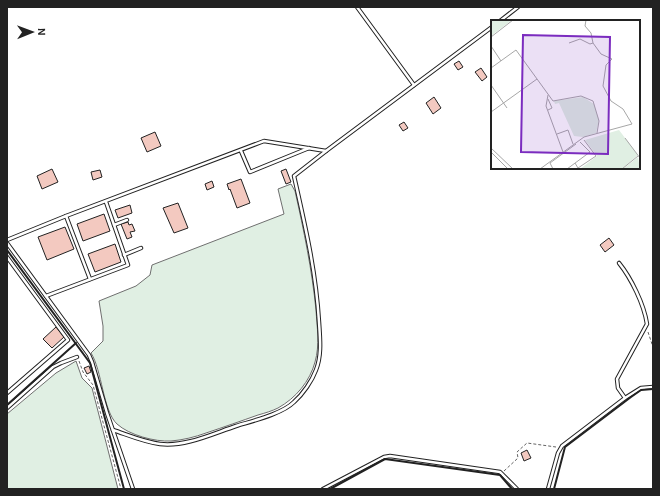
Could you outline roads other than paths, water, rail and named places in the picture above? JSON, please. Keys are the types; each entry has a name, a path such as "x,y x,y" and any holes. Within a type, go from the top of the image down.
{"lane":[{"path":"358,7 414,85"},
{"path":"501,20 518,7"},
{"path":"113,430 148,442 161,444 184,442 212,435 273,414 293,403 308,386 317,369 320,352 318,297 313,261 294,176 491,28"},
{"path":"133,489 89,355 7,241 66,216 241,151 264,141 326,151"},
{"path":"241,151 250,172 309,148"},
{"path":"46,296 128,265 106,202"},
{"path":"66,216 90,279"},
{"path":"114,225 127,220"},
{"path":"124,255 140,248"},
{"path":"7,257 68,340 7,392"},
{"path":"619,263 627,272 646,316 647,324 622,367 617,379 618,388 625,398"},
{"path":"7,408 53,367 77,357"},
{"path":"548,489 562,446 625,398 641,388 653,387"},
{"path":"323,489 384,457 390,456 500,472 517,489"}]}
